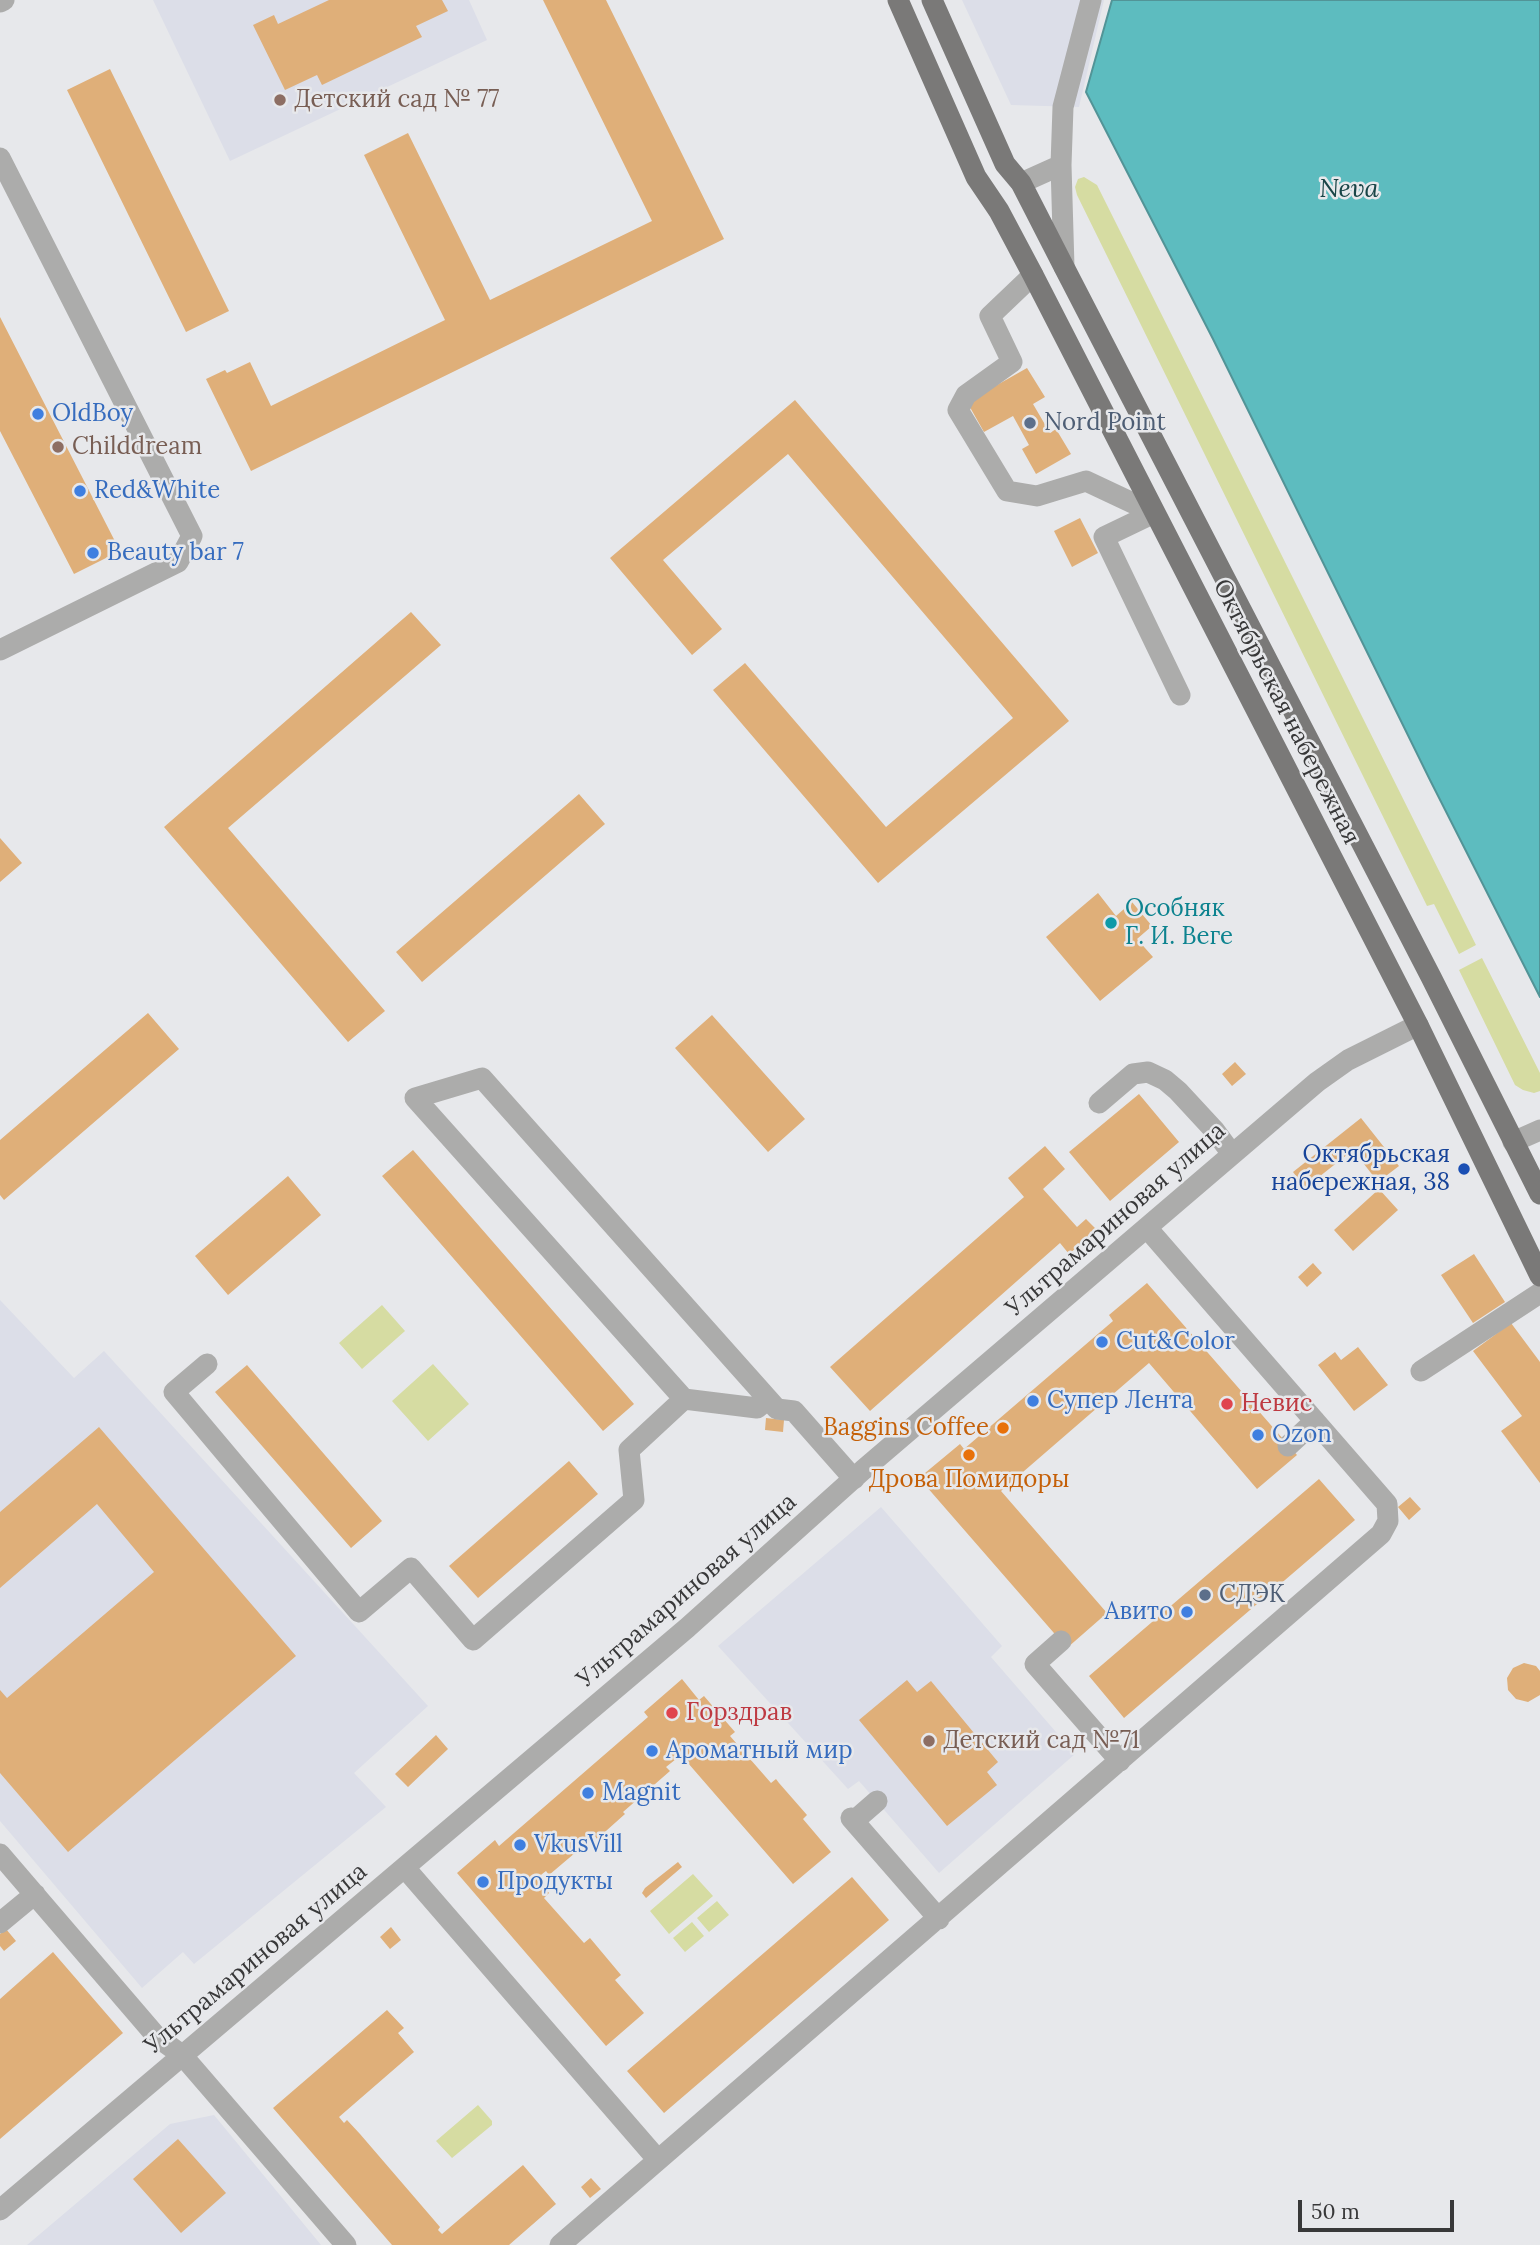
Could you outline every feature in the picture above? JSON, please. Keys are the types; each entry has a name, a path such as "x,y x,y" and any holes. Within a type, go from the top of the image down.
{"main road":[{"name":"Октябрьская набережная","path":"898,0 976,177 999,211 1033,275 1418,1025 1540,1276"},
{"name":"Октябрьская набережная","path":"932,0 1005,164 1021,183 1431,977 1540,1194"}],"street":[{"path":"1064,267 1061,165 1063,107 1091,0"},
{"path":"0,158 191,536 178,562 0,650"},
{"path":"1021,183 1061,165"},
{"path":"1033,275 990,316 1012,362 966,396 958,410 1007,491 1037,496 1086,481 1154,513"},
{"path":"1154,513 1104,537 1181,695"},
{"name":"Ультрамариновая улица","path":"0,2210 687,1628 854,1479 1317,1082 1349,1060 1418,1025"},
{"path":"1099,1103 1133,1074 1149,1072 1178,1091 1232,1154"},
{"path":"768,1399 757,1408 684,1399 415,1098 482,1078 777,1409 794,1411 854,1479"},
{"path":"1513,1142 1540,1130"},
{"path":"560,2245 1381,1534 1388,1521 1387,1504 1147,1228"},
{"path":"1421,1371 1540,1293"},
{"path":"207,1364 174,1392 359,1612 411,1568 473,1640 634,1500 628,1450 684,1399"},
{"path":"1289,1446 1315,1421"},
{"path":"1061,1641 1035,1664 1120,1761"},
{"path":"877,1801 853,1819 939,1919"},
{"path":"0,1854 47,1898 157,2038 182,2055 346,2245"},
{"path":"405,1868 658,2160"},
{"path":"0,1923 47,1898"}],"shaded area":[{"name":"Детский сад № 77","path":"153,0 469,0 487,40 230,161"},
{"path":"962,0 1104,0 1079,107 1011,105"},
{"path":"0,1300 74,1378 104,1351 428,1706 354,1773 386,1807 194,1964 183,1952 142,1988 0,1821"},
{"path":"881,1507 1002,1646 991,1657 1075,1754 939,1873 859,1781 848,1789 718,1646"},
{"path":"214,2115 321,2245 27,2245 170,2124"}],"green space":[{"path":"1084,177 1097,185 1476,945 1459,954 1434,904 1427,906 1077,195 1075,187 1078,179"},
{"path":"1482,958 1540,1073 1540,1091 1534,1093 1515,1085 1459,970"},
{"path":"382,1305 405,1331 362,1369 339,1343"},
{"path":"433,1364 469,1404 428,1441 392,1401"},
{"path":"693,1874 713,1896 669,1934 650,1911"},
{"path":"717,1901 729,1915 709,1932 697,1918"},
{"path":"692,1922 704,1936 685,1952 673,1938"},
{"path":"478,2105 492,2121 492,2125 452,2158 436,2141"}],"water":[{"name":"Neva","path":"1112,0 1540,0 1540,997 1213,339 1086,92"}],"building":[{"path":"329,0 442,0 448,11 416,26 422,37 322,85 317,75 285,90 253,25 274,15 278,24"},
{"path":"543,0 606,0 724,239 251,471 206,379 250,362 271,406 445,320 364,155 408,133 490,300 652,221"},
{"path":"110,69 229,311 186,332 67,90"},
{"path":"0,317 120,551 74,574 0,431"},
{"name":"Nord Point","path":"1027,368 1045,397 1033,404 1050,433 1056,429 1071,454 1036,474 1022,449 1029,445 1013,416 984,432 967,402"},
{"path":"795,400 1069,721 878,883 713,690 745,663 886,827 1013,718 788,454 663,560 722,629 692,655 610,558"},
{"path":"1080,518 1098,553 1072,567 1054,531"},
{"path":"411,612 441,645 228,828 385,1011 348,1042 164,827"},
{"path":"579,794 605,824 422,982 396,952"},
{"path":"0,838 22,863 0,882"},
{"path":"1098,893 1116,916 1132,902 1152,926 1137,939 1153,957 1100,1001 1046,937"},
{"path":"148,1013 179,1049 4,1200 0,1195 0,1140"},
{"path":"712,1015 805,1119 768,1152 675,1048"},
{"path":"1235,1062 1246,1074 1232,1086 1222,1074"},
{"path":"1139,1094 1179,1142 1110,1201 1069,1152"},
{"path":"1361,1118 1399,1166 1378,1182 1353,1150 1305,1188 1293,1172"},
{"path":"1045,1146 1065,1169 1043,1189 1077,1227 1086,1219 1097,1230 1069,1254 1060,1243 870,1411 830,1367 1024,1197 1008,1178"},
{"path":"413,1150 634,1404 603,1431 382,1176"},
{"path":"288,1176 321,1215 228,1295 195,1256"},
{"path":"1379,1189 1398,1210 1353,1251 1334,1230"},
{"path":"1474,1254 1505,1302 1473,1323 1441,1275"},
{"path":"1313,1263 1322,1273 1307,1287 1298,1277"},
{"path":"1147,1283 1297,1455 1257,1489 1149,1363 1001,1491 1107,1613 1067,1648 919,1478 960,1444 964,1449 1113,1321 1109,1315"},
{"path":"1511,1323 1540,1362 1540,1483 1501,1431 1522,1416 1473,1351"},
{"path":"1358,1347 1388,1385 1354,1411 1318,1365 1335,1352 1341,1360"},
{"path":"247,1365 382,1521 351,1548 215,1392"},
{"path":"766,1418 784,1420 783,1432 765,1430"},
{"path":"99,1427 296,1656 68,1852 0,1773 0,1690 7,1698 154,1572 97,1504 0,1588 0,1512"},
{"path":"569,1461 598,1494 478,1598 449,1566"},
{"path":"1319,1479 1355,1520 1124,1718 1089,1676"},
{"path":"1410,1497 1421,1509 1409,1520 1398,1507"},
{"path":"1524,1663 1536,1666 1540,1671 1540,1695 1528,1702 1516,1699 1508,1690 1507,1678 1513,1668"},
{"path":"682,1679 699,1700 704,1696 735,1732 730,1736 771,1783 776,1779 807,1815 803,1819 831,1852 793,1884 681,1755 666,1767 670,1771 597,1839 595,1836 549,1875 546,1871 537,1878 549,1893 544,1898 584,1943 590,1938 621,1975 615,1980 644,2013 606,2046 457,1873 495,1840 499,1846 648,1717 644,1712"},
{"name":"Детский сад №71","path":"907,1680 917,1692 931,1681 998,1762 987,1772 997,1785 947,1826 859,1720"},
{"path":"436,1735 448,1749 408,1787 395,1774"},
{"path":"678,1862 682,1867 646,1898 642,1893 645,1888"},
{"path":"852,1877 889,1920 664,2113 627,2071"},
{"path":"391,1927 401,1940 390,1949 380,1937"},
{"path":"6,1929 16,1941 4,1951 0,1946 0,1934"},
{"path":"53,1952 123,2033 0,2139 0,1999"},
{"path":"387,2010 404,2028 398,2033 414,2052 339,2117 344,2123 347,2120 360,2134 440,2227 438,2230 442,2234 523,2165 556,2204 509,2245 392,2245 273,2108"},
{"path":"178,2139 226,2193 181,2233 133,2179"},
{"path":"591,2178 601,2189 590,2198 581,2187"}],"place":[{"name":"Детский сад № 77","path":"280,100"},
{"name":"OldBoy","path":"38,414"},
{"name":"Nord Point","path":"1030,423"},
{"name":"Childdream","path":"58,447"},
{"name":"Red&White","path":"80,491"},
{"name":"Beauty bar 7","path":"93,553"},
{"name":"Особняк Г. И. Веге","path":"1111,923"},
{"name":"Октябрьская набережная, 38","path":"1464,1169"},
{"name":"Cut&Color","path":"1102,1342"},
{"name":"Супер Лента","path":"1033,1401"},
{"name":"Невис","path":"1227,1404"},
{"name":"Baggins Coffee","path":"1003,1428"},
{"name":"Ozon","path":"1258,1435"},
{"name":"Дрова Помидоры","path":"969,1455"},
{"name":"СДЭК","path":"1205,1595"},
{"name":"Авито","path":"1187,1612"},
{"name":"Горздрав","path":"672,1713"},
{"name":"Детский сад №71","path":"929,1741"},
{"name":"Ароматный мир","path":"652,1751"},
{"name":"Magnit","path":"588,1793"},
{"name":"VkusVill","path":"520,1845"},
{"name":"Продукты","path":"483,1882"}]}
